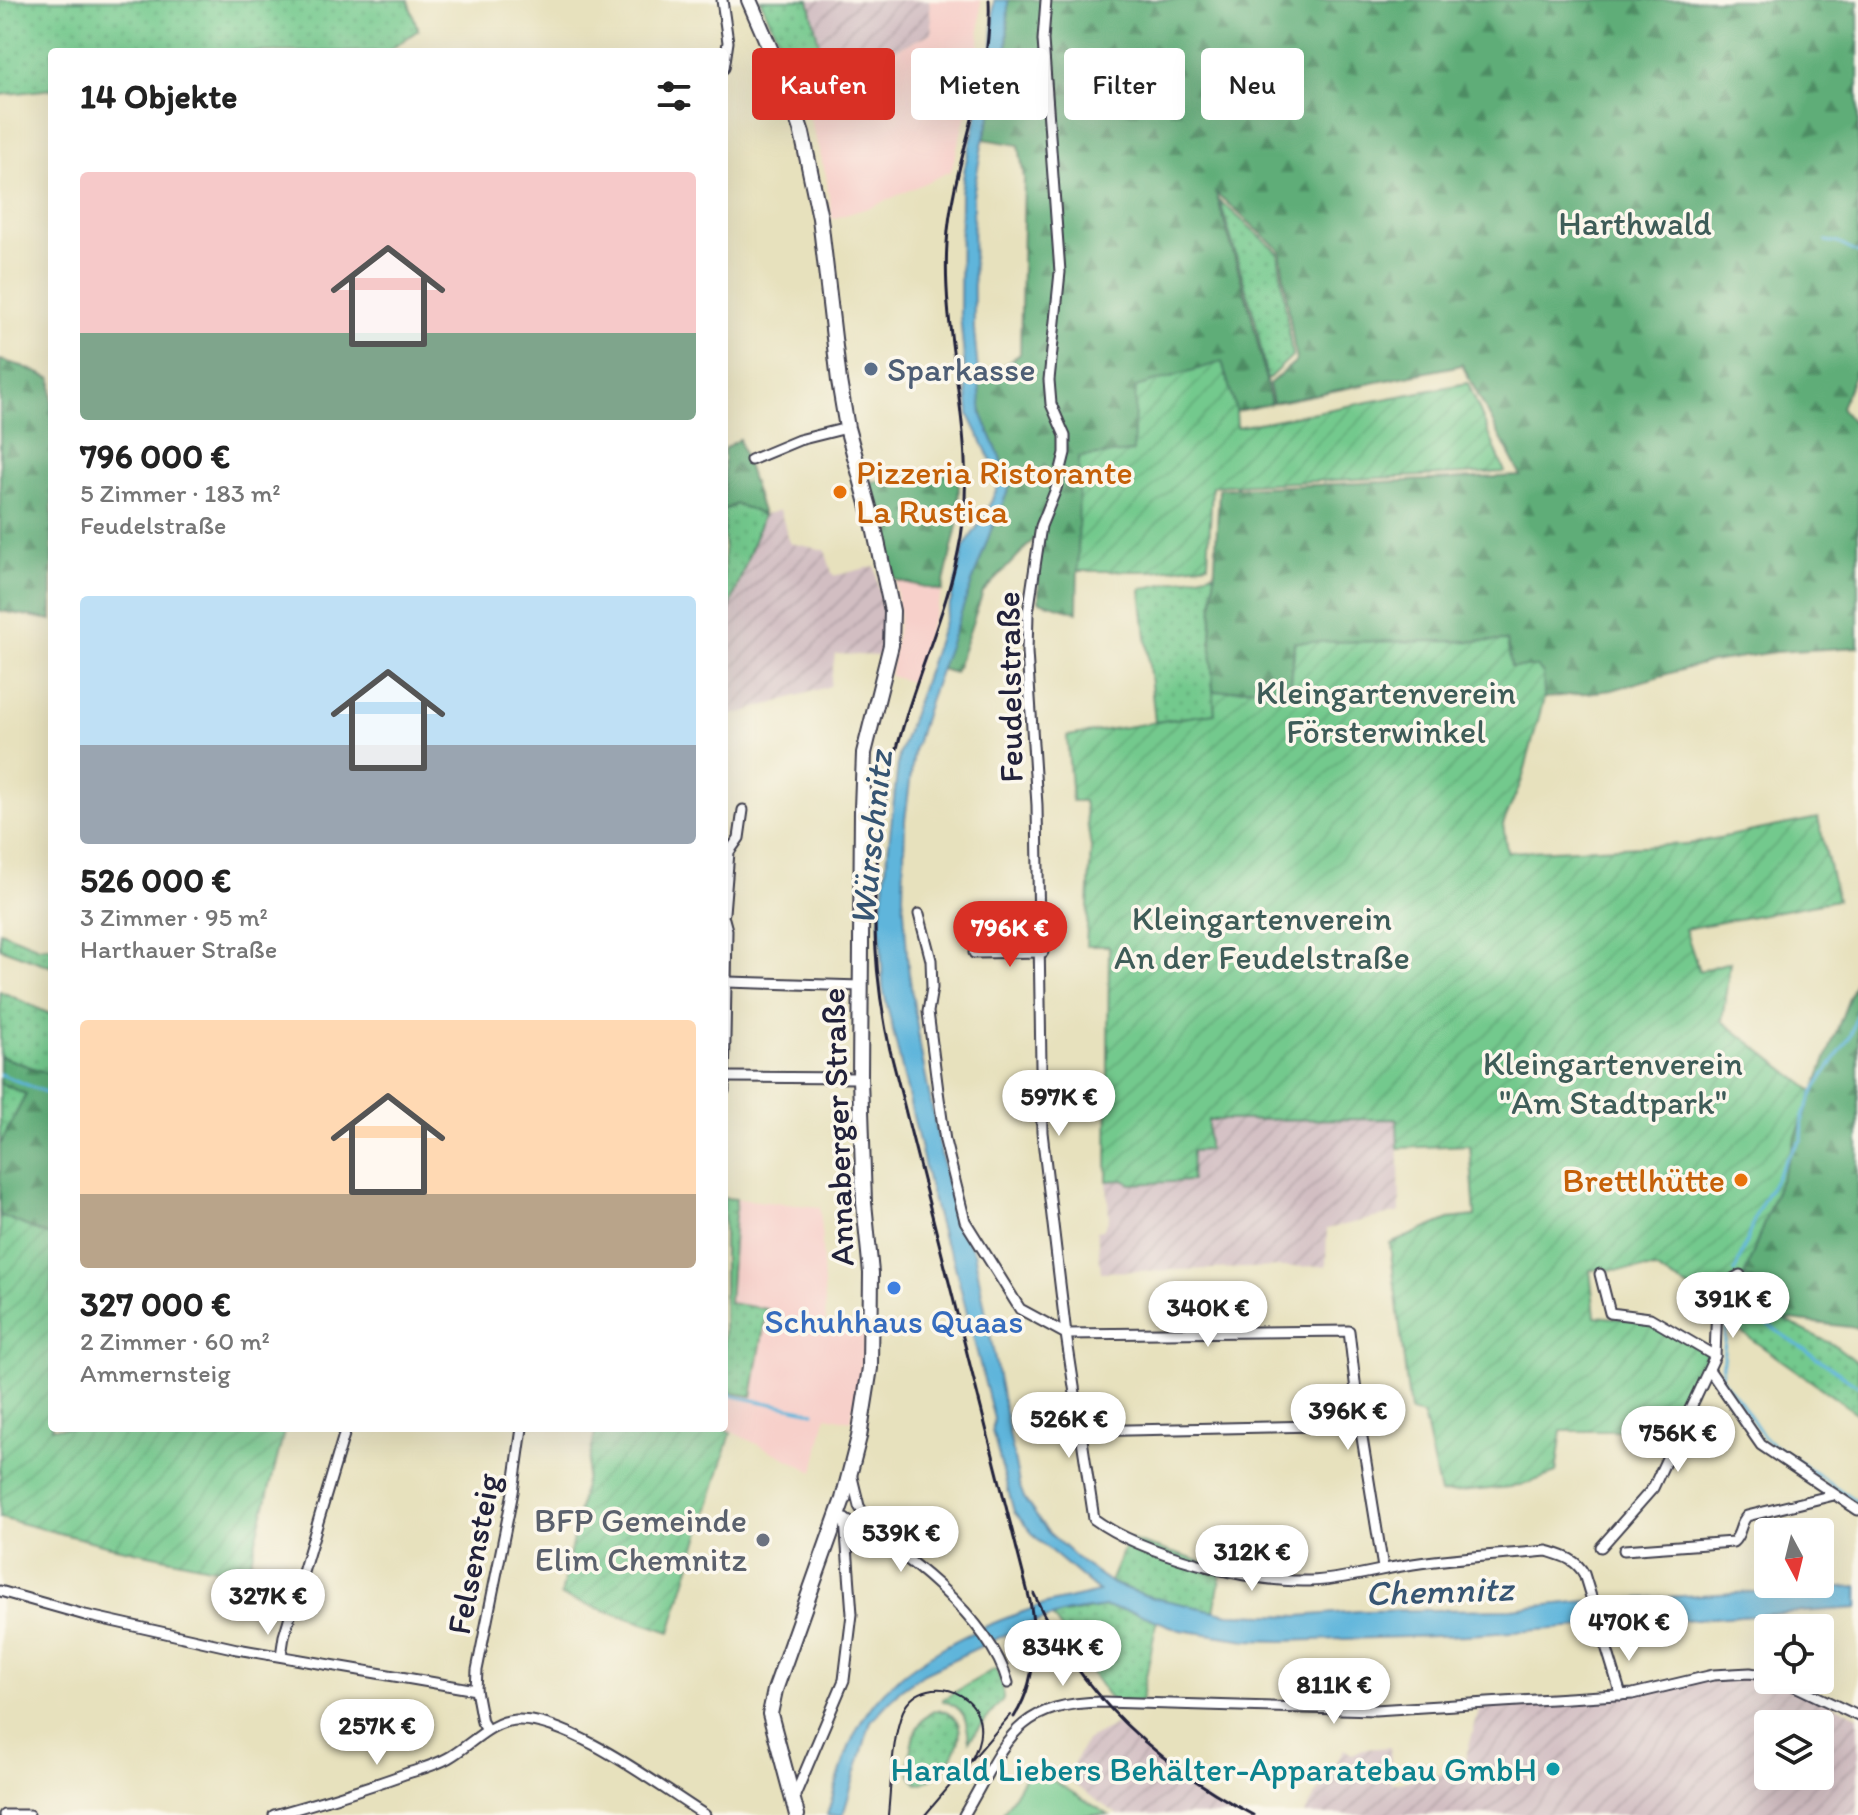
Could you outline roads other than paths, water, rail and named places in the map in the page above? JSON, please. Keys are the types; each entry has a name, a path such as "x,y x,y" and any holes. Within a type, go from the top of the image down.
{"main road":[{"name":"Annaberger Straße","path":"749,0 802,133 820,218 847,428 872,518 892,611 891,645 864,753 860,1078 864,1203 871,1273 870,1368 841,1518 780,1676 770,1714 795,1808"}],"street":[{"path":"722,0 727,48"},
{"name":"Feudelstraße","path":"1046,0 1043,40 1060,272 1049,380 1051,404 1065,436 1065,453 1056,489 1041,526 1028,613 1027,652 1036,777 1042,952 1042,1132 1066,1334 1094,1519 1119,1535 1186,1559 1279,1581 1313,1581 1441,1560 1547,1551 1578,1564 1591,1592 1621,1695"},
{"path":"751,460 799,440 847,428"},
{"path":"728,865 729,852 739,838 743,810"},
{"path":"919,914 931,960 932,988 928,1012 939,1104 953,1179 965,1221 1020,1309 1066,1334 1349,1331 1360,1425 1383,1568"},
{"path":"974,953 1042,952"},
{"path":"728,982 861,986"},
{"path":"728,1077 860,1078"},
{"path":"1600,1274 1610,1313 1650,1318 1715,1356"},
{"path":"1601,1547 1653,1488 1710,1371 1715,1356 1717,1303 1726,1283 1740,1275"},
{"path":"1710,1371 1761,1445 1858,1510"},
{"path":"1082,1431 1360,1425"},
{"path":"281,1656 284,1636 345,1432"},
{"name":"Felsensteig","path":"476,1690 477,1670 513,1492 521,1432"},
{"path":"850,1470 859,1506 876,1536"},
{"path":"1624,1550 1733,1542 1739,1536 1747,1516 1834,1495"},
{"path":"841,1518 876,1536 912,1561 967,1613 992,1650 1008,1683"},
{"path":"795,1808 844,1680 852,1614 841,1518"},
{"path":"0,1591 136,1627 476,1690 482,1722 487,1730"},
{"path":"964,1815 1006,1742 1026,1721 1056,1706 1091,1702 1357,1711 1621,1695 1713,1675 1754,1674"},
{"path":"1812,1694 1858,1716"},
{"path":"274,1815 346,1795 445,1760 487,1730 514,1720 540,1723 575,1736 705,1815"},
{"path":"4,1815 29,1815"}],"water":[{"path":"994,0 1008,0 1007,48 992,48"},
{"path":"976,120 989,120 973,195 974,329 982,415 1011,484 991,530 914,751 905,820 903,896 908,967 946,1180 959,1226 974,1252 1019,1484 1025,1500 1048,1532 1081,1562 1113,1584 1150,1597 1229,1614 1300,1616 1359,1611 1511,1609 1576,1602 1754,1592 1754,1598 1834,1598 1834,1587 1858,1586 1858,1608 1467,1635 1282,1641 1247,1640 1180,1630 1135,1612 1105,1607 1068,1612 1026,1625 924,1673 900,1690 871,1721 843,1815 827,1815 855,1733 877,1700 896,1680 944,1647 998,1621 1050,1603 1099,1592 1038,1540 1014,1512 992,1431 994,1419 953,1258 943,1239 935,1210 883,988 880,922 899,755 951,601 964,547 985,515 998,486 996,471 969,415 960,314 961,193"}],"waterway":[{"path":"1826,241 1858,253"},
{"path":"1735,1272 1757,1212 1787,1157 1802,1139 1803,1116 1816,1087 1851,1035 1858,1008"},
{"path":"0,1074 48,1093"},
{"path":"1731,1285 1721,1378 1766,1440 1858,1502"},
{"path":"1728,1301 1731,1306 1761,1320 1858,1386"},
{"path":"728,1393 814,1412"}],"tram line":[{"path":"888,1815 896,1733 903,1711 914,1697 929,1690 945,1690 960,1695 973,1706 980,1721 979,1741 968,1765"},
{"path":"925,1815 1010,1715"}],"railway":[{"path":"989,0 985,62 956,182 947,243 949,317 965,463 961,537 945,603 908,710 886,795 876,879 875,921 877,964 890,1050 1030,1601 1034,1631 1031,1676 1014,1717"},
{"path":"1034,1594 1052,1630 1074,1663 1098,1695 1125,1723 1185,1774 1253,1815"}],"place":[{"name":"Sparkasse","path":"871,369"},
{"name":"Pizzeria Ristorante La Rustica","path":"840,492"},
{"name":"Brettlhütte","path":"1741,1180"},
{"name":"Schuhhaus Quaas","path":"894,1288"},
{"name":"BFP Gemeinde Elim Chemnitz","path":"763,1540"},
{"name":"Harald Liebers Behälter-Apparatebau GmbH","path":"1553,1769"}],"park label":[{"name":"Harthwald","path":"1635,223"},
{"name":"Kleingartenverein Försterwinkel","path":"1386,712"},
{"name":"Kleingartenverein An der Feudelstraße","path":"1262,938"},
{"name":"Kleingartenverein \"Am Stadtpark\"","path":"1613,1082"}],"water label":[{"name":"Würschnitz","path":"870,838"},
{"name":"Chemnitz","path":"1439,1590"}]}
